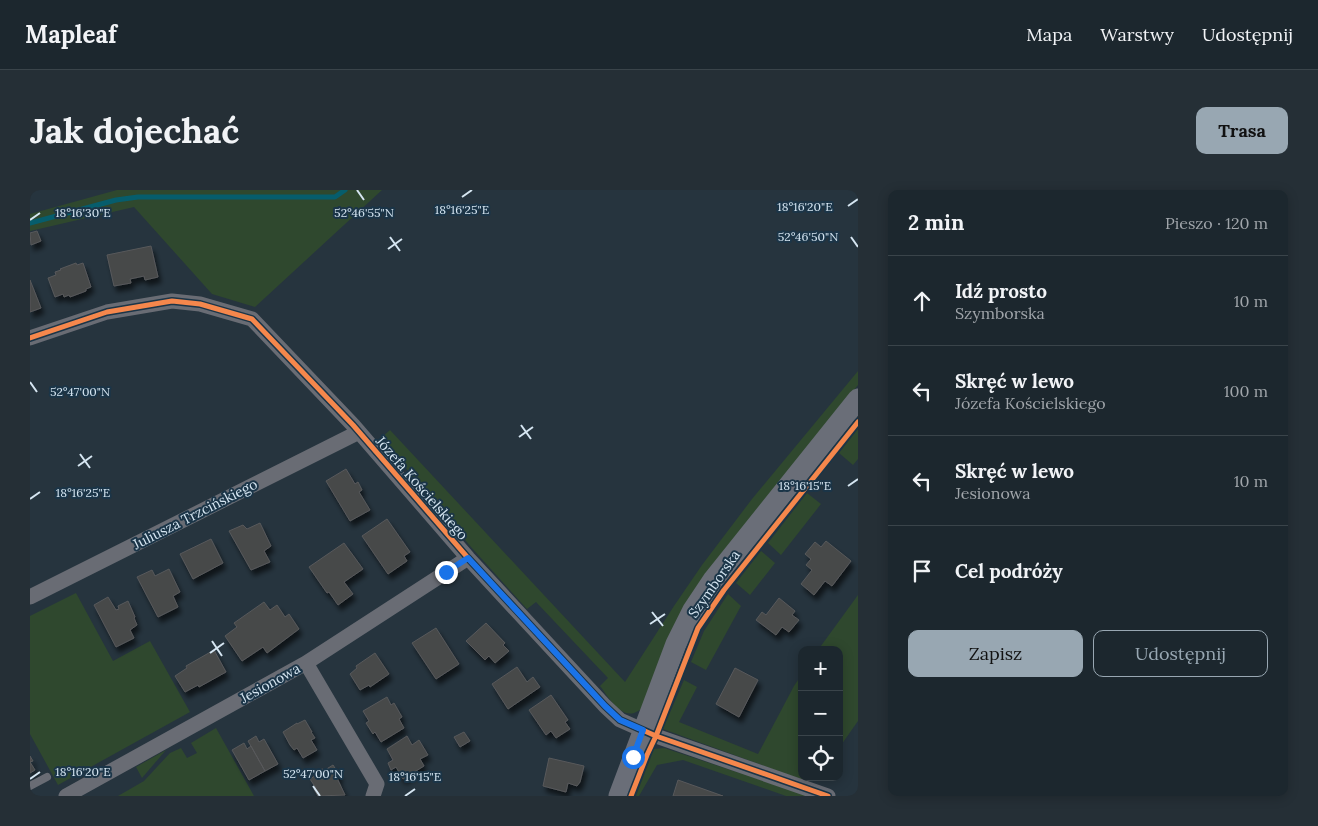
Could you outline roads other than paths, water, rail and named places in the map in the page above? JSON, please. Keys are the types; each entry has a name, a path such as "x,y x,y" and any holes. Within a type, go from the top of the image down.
{"street":[{"name":"Józefa Kościelskiego","path":"30,338 107,312 172,301 200,304 252,319 359,432 468,558 620,720 656,736 828,796"},
{"name":"Szymborska","path":"618,796 676,644 693,610 713,580 858,399"},
{"name":"Juliusza Trzcińskiego","path":"30,597 359,432"},
{"name":"Jesionowa","path":"66,796 306,663 468,558"},
{"path":"306,663 377,784 373,796"}],"lane":[{"path":"30,786 47,777"}],"waterway":[{"path":"30,223 116,200 138,197 335,197 345,190"}]}
